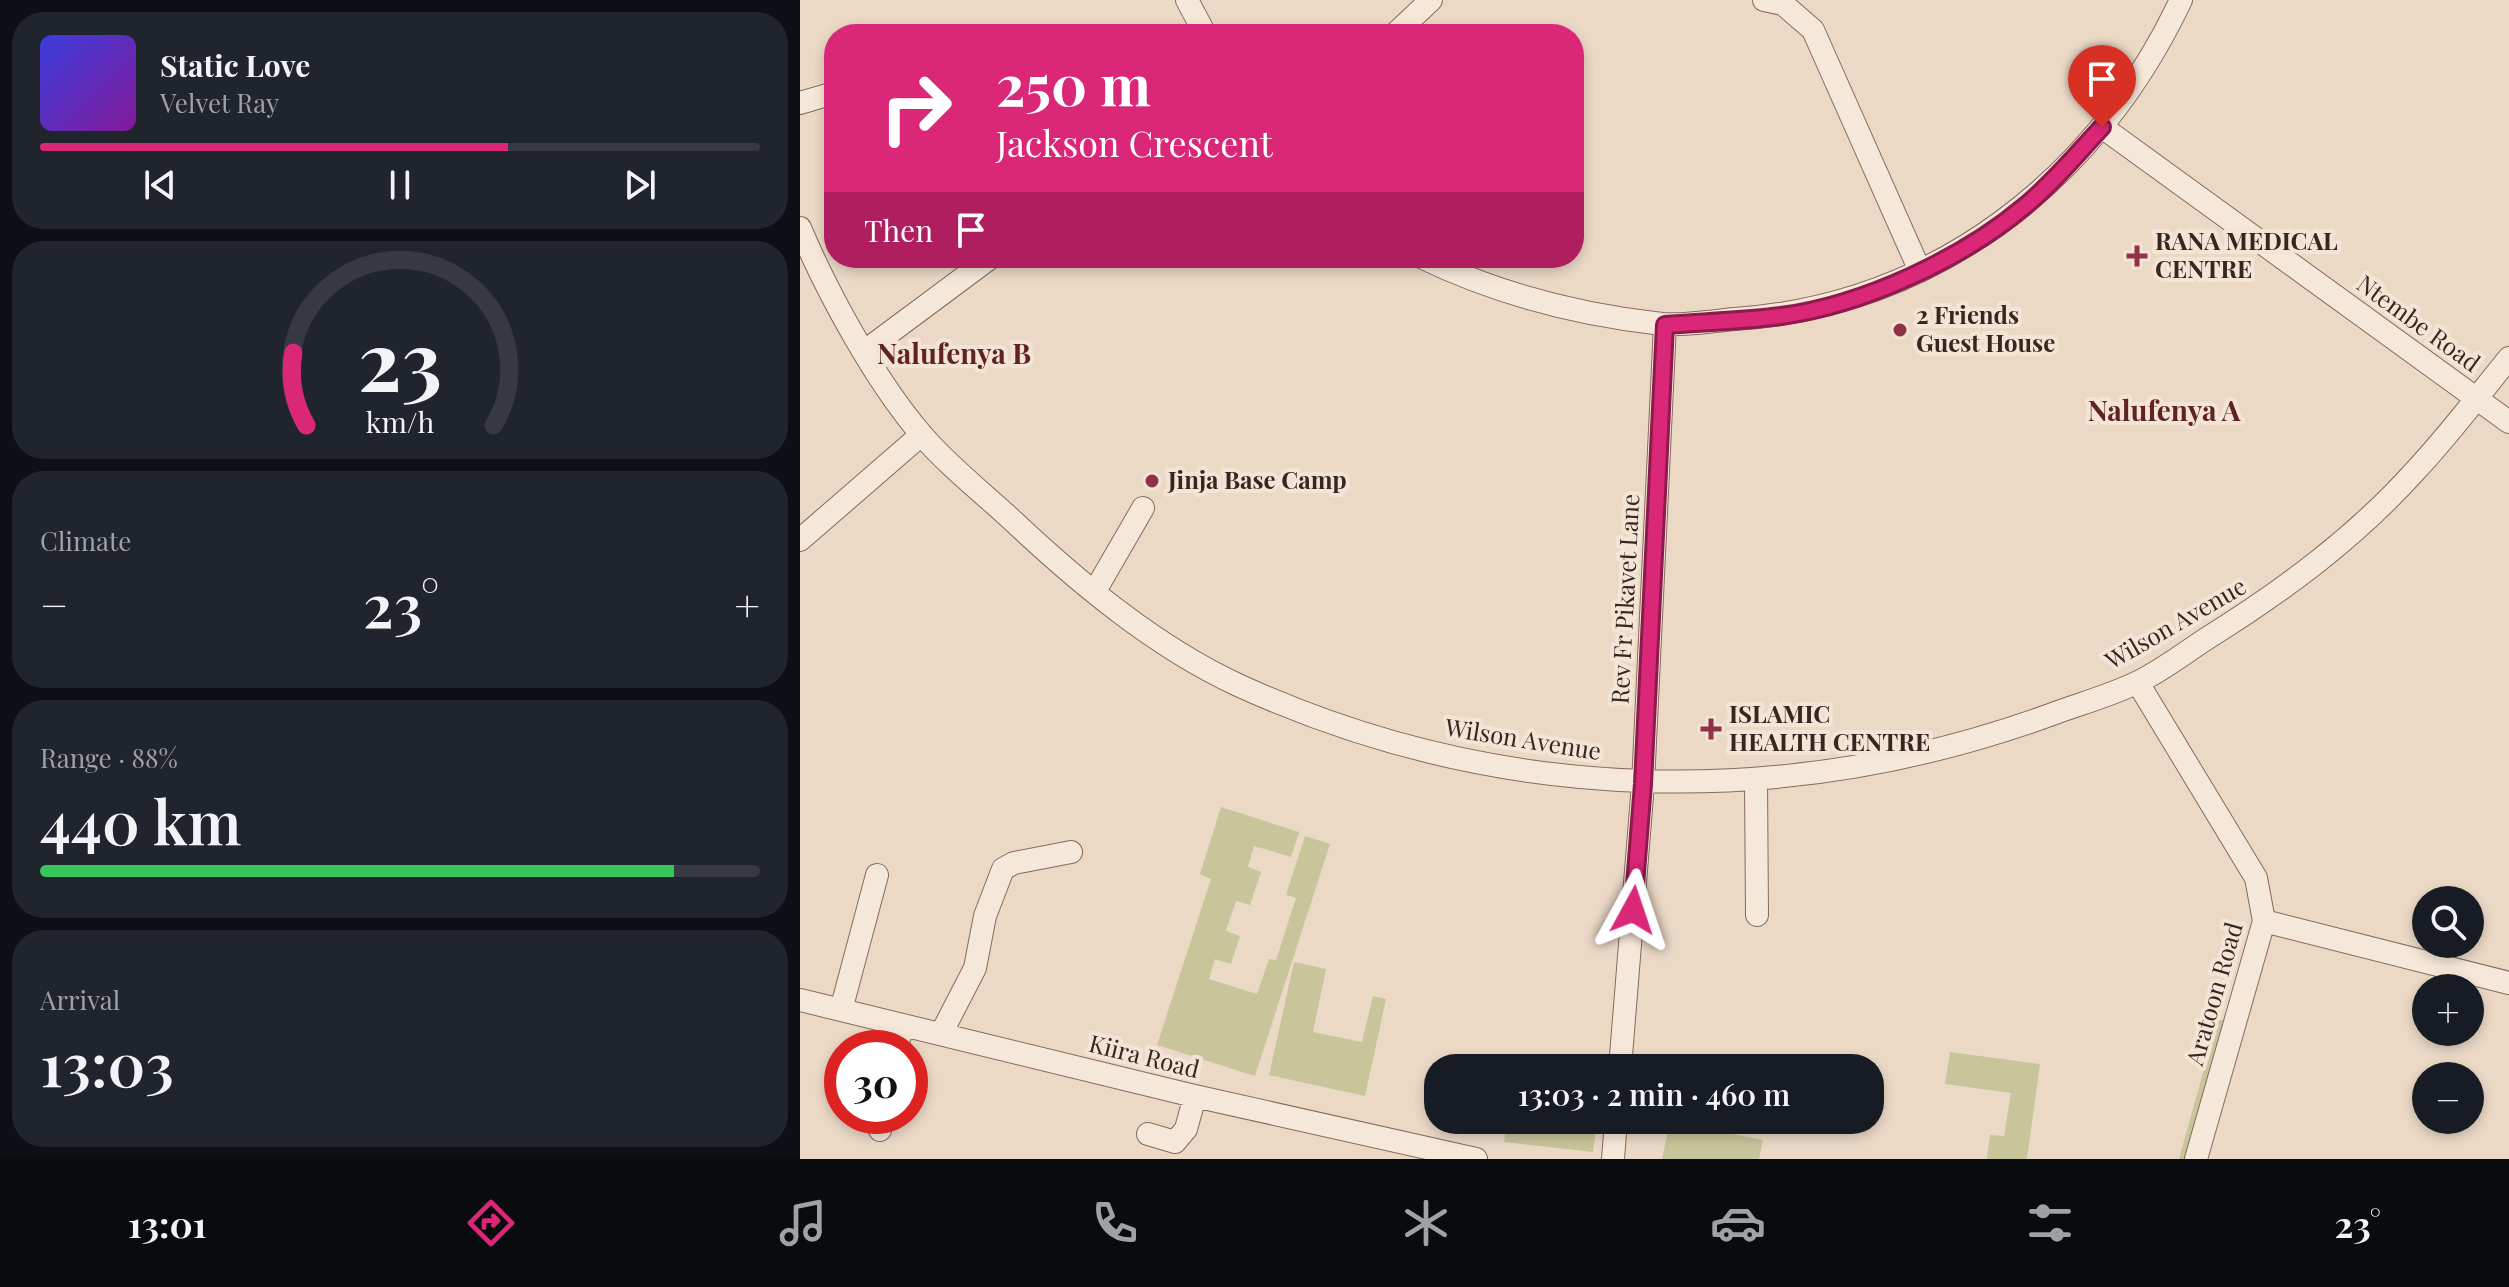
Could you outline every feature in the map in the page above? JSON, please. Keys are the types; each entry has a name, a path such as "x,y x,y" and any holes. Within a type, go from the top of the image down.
{"street":[{"path":"1187,0 1200,24"},
{"path":"1406,24 1431,0"},
{"path":"1764,0 1783,4 1813,30 1920,271"},
{"path":"1444,268 1549,305 1665,325 1783,316 1855,298 1920,271 1988,233 2025,206 2102,127 2136,83 2181,0"},
{"path":"800,103 824,96"},
{"name":"Ntembe Road","path":"2102,127 2509,422"},
{"name":"Wilson Avenue","path":"800,228 820,276 921,435 1062,567 1153,634 1235,684 1350,728 1465,761 1643,784 1756,780 1873,764 1982,740 2138,683 2263,604 2315,565 2415,472 2509,358"},
{"path":"865,351 977,268"},
{"name":"Rev Fr Pikavet Lane","path":"1621,1054 1643,784 1665,325"},
{"path":"800,540 921,435"},
{"path":"1095,591 1143,508"},
{"name":"Aratoon Road","path":"2138,683 2256,878 2264,921 2196,1159"},
{"path":"1756,780 1757,915"},
{"path":"941,1034 975,968 985,916 1003,869 1014,863 1071,852"},
{"path":"841,1010 877,875"},
{"path":"2264,921 2509,983"},
{"name":"Kiira Road","path":"800,1000 1195,1096 1476,1159"},
{"path":"901,1030 902,1025"},
{"path":"1148,1134 1175,1142 1186,1129 1195,1096"},
{"path":"1613,1159 1615,1134"}],"shaded area":[{"path":"1221,807 1299,832 1291,857 1254,846 1248,867 1261,872 1250,905 1236,901 1226,931 1240,936 1231,964 1215,959 1209,979 1257,994 1269,959 1276,960 1296,898 1286,895 1305,836 1330,844 1255,1076 1157,1045 1211,879 1200,874"},
{"path":"1294,962 1326,969 1313,1032 1362,1042 1373,996 1386,999 1365,1096 1269,1075"},
{"path":"2218,1019 2227,1022 2189,1159 2179,1159"},
{"path":"1950,1052 2040,1064 2027,1159 1987,1159 1990,1135 2004,1136 2011,1093 1945,1084"},
{"path":"1505,1134 1595,1134 1593,1152 1504,1142"},
{"path":"1667,1134 1734,1134 1763,1140 1759,1159 1662,1159"}],"place":[{"name":"RANA MEDICAL CENTRE","path":"2137,256"},
{"name":"2 Friends Guest House","path":"1900,330"},
{"name":"Jinja Base Camp","path":"1152,481"},
{"name":"ISLAMIC HEALTH CENTRE","path":"1711,729"}],"district":[{"name":"Nalufenya B","path":"954,354"},
{"name":"Nalufenya A","path":"2164,411"}],"route":[{"path":"1633,910 1643,784 1665,325 1783,316 1855,298 1920,271 1988,233 2025,206 2102,127"}]}
